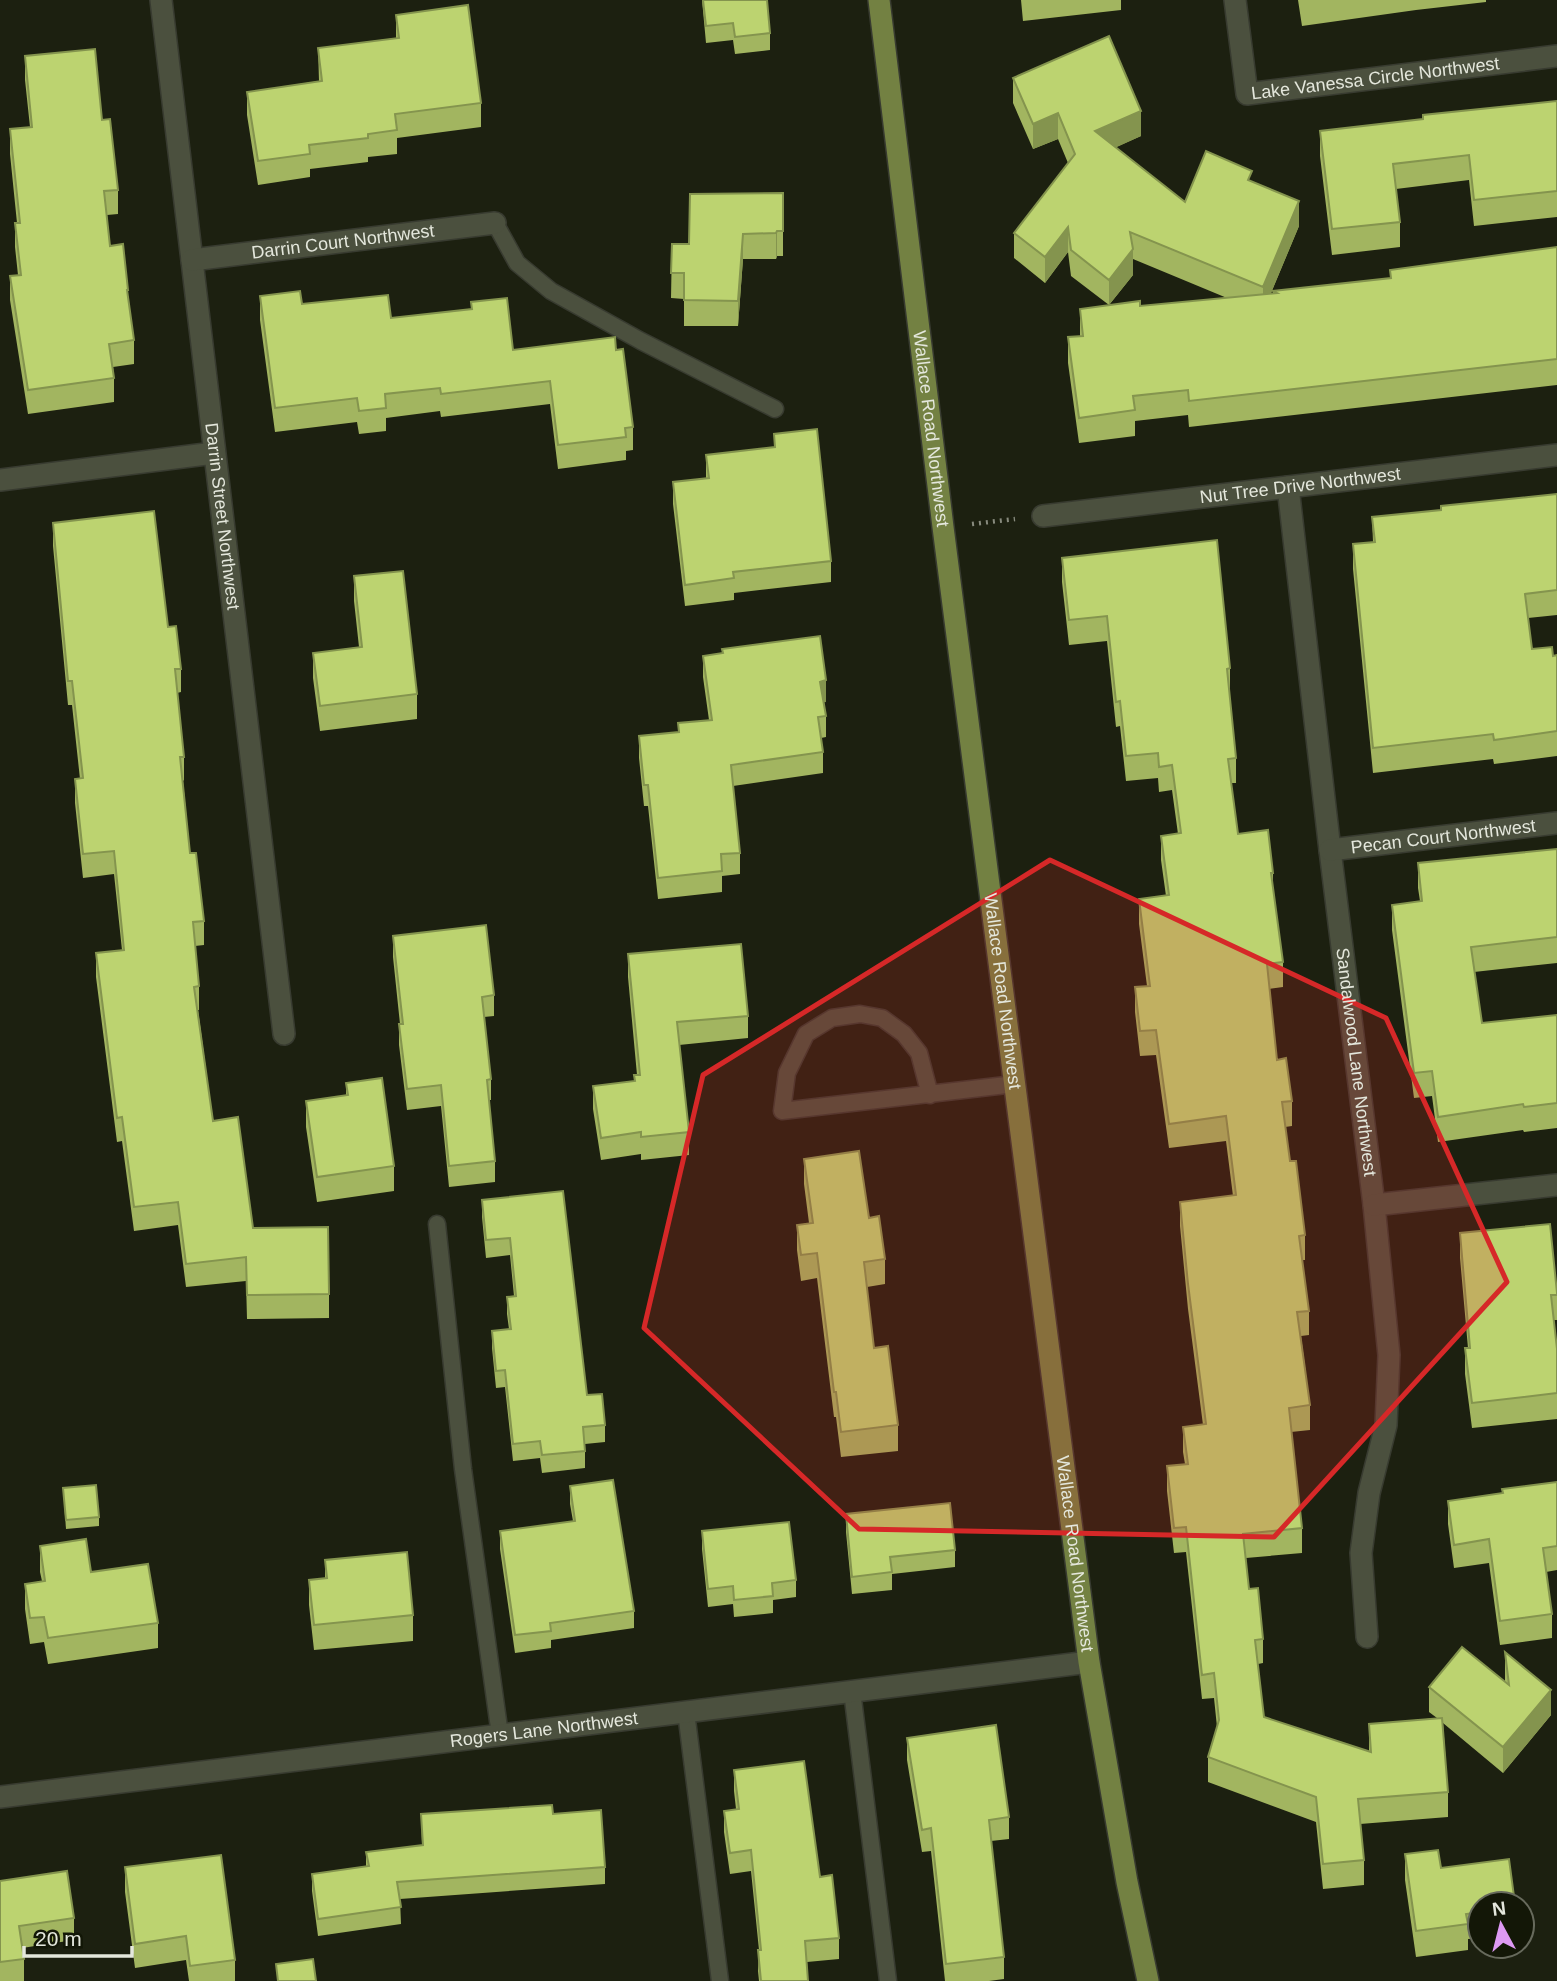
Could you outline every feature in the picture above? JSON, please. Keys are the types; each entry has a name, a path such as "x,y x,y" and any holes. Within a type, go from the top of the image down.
{"main road":[{"name":"Wallace Road Northwest","path":"879,0 943,527 1089,1662 1126,1882 1148,1981"}],"street":[{"name":"Darrin Street Northwest","path":"161,0 284,1034"},
{"name":"Lake Vanessa Circle Northwest","path":"1235,0 1247,94 1557,56"},
{"name":"Darrin Court Northwest","path":"192,260 495,223"},
{"path":"0,480 215,453"},
{"name":"Nut Tree Drive Northwest","path":"1044,516 1557,455"},
{"name":"Sandalwood Lane Northwest","path":"1289,487 1374,1205 1389,1355 1387,1425 1368,1493 1361,1553 1367,1637"},
{"name":"Pecan Court Northwest","path":"1330,850 1557,823"},
{"path":"1374,1205 1557,1185"},
{"name":"Rogers Lane Northwest","path":"0,1797 1089,1662"}],"lane":[{"path":"495,223 517,263 551,291 640,341 775,408"},
{"path":"930,1095 919,1052 904,1034 882,1018 860,1014 832,1018 806,1034 787,1073 782,1111 907,1098 1015,1084"},
{"path":"437,1224 463,1469 500,1735"},
{"path":"852,1691 888,1981"},
{"path":"686,1712 720,1981"}],"path":[{"path":"943,527 1044,516"}],"highlighted area":[{"path":"1050,860 1386,1018 1507,1282 1274,1537 859,1529 644,1328 703,1075"}],"building":[{"path":"703,0 767,0 770,33 735,37 733,23 706,26"},
{"path":"468,5 481,103 395,114 397,130 368,134 368,138 309,145 310,154 258,161 247,92 322,81 318,48 399,38 396,15"},
{"path":"1109,36 1141,111 1095,131 1185,202 1206,151 1252,171 1248,180 1299,201 1263,287 1130,232 1133,249 1109,280 1071,250 1068,227 1045,257 1014,233 1075,154 1058,113 1033,124 1013,78"},
{"path":"95,49 102,120 110,119 118,190 104,191 110,246 123,244 134,340 109,344 114,378 28,390 10,276 21,275 15,223 20,223 10,129 32,127 25,56"},
{"path":"1557,101 1557,191 1474,200 1469,155 1393,164 1400,222 1332,229 1320,131 1423,119 1423,115"},
{"path":"783,193 783,231 743,234 738,301 684,300 684,273 671,273 672,244 689,244 690,194"},
{"path":"1557,247 1557,359 1189,401 1188,390 1133,396 1135,410 1079,418 1068,337 1083,336 1080,309 1140,301 1140,306 1277,293 1273,291 1391,278 1390,270"},
{"path":"300,291 302,304 388,295 391,318 472,309 471,302 507,298 513,350 615,337 616,350 623,349 633,427 625,428 626,437 558,445 550,381 441,394 440,388 385,394 386,408 359,411 357,398 275,408 260,296"},
{"path":"817,429 831,561 733,572 734,578 685,585 673,482 709,478 706,455 775,447 774,434"},
{"path":"1557,494 1557,590 1525,594 1532,649 1552,647 1553,656 1557,655 1557,731 1494,740 1493,734 1373,748 1353,544 1375,542 1372,517 1441,510 1441,506"},
{"path":"154,511 168,627 176,626 181,669 175,669 184,757 180,757 190,853 196,853 204,921 193,922 199,986 194,987 213,1121 238,1117 253,1228 328,1227 329,1294 247,1295 246,1257 186,1264 178,1202 134,1207 122,1117 117,1118 96,953 124,950 114,851 83,854 75,779 83,778 72,681 68,681 53,523"},
{"path":"1217,540 1236,758 1228,759 1238,834 1268,830 1283,962 1267,964 1277,1060 1286,1058 1292,1101 1282,1102 1290,1161 1296,1161 1305,1235 1299,1236 1309,1311 1297,1312 1310,1405 1289,1408 1302,1528 1243,1534 1249,1589 1258,1588 1263,1639 1255,1640 1264,1717 1371,1752 1369,1724 1442,1718 1448,1792 1358,1799 1364,1860 1323,1864 1316,1797 1208,1757 1219,1720 1214,1673 1202,1675 1186,1527 1174,1528 1167,1466 1188,1464 1183,1427 1206,1424 1180,1202 1236,1195 1226,1116 1169,1124 1156,1030 1140,1031 1135,987 1150,986 1139,899 1169,895 1161,836 1181,833 1172,765 1159,767 1158,753 1126,756 1120,701 1116,702 1107,616 1069,620 1062,558"},
{"path":"403,571 417,694 320,706 313,653 362,647 354,576"},
{"path":"820,636 826,680 820,682 826,716 818,717 823,752 731,765 740,853 721,854 722,871 658,878 648,785 644,785 639,736 679,732 678,723 712,720 703,656 723,653 722,649"},
{"path":"1557,849 1557,937 1471,947 1482,1023 1557,1015 1557,1103 1524,1107 1523,1104 1438,1117 1432,1071 1414,1073 1392,905 1422,901 1418,863"},
{"path":"486,925 494,995 482,997 491,1079 487,1080 495,1161 449,1166 441,1085 407,1089 393,936"},
{"path":"741,944 748,1016 677,1022 689,1132 641,1137 641,1132 601,1138 593,1086 635,1081 634,1075 640,1075 628,954"},
{"path":"382,1078 394,1166 317,1177 306,1101 348,1095 346,1083"},
{"path":"859,1151 869,1218 879,1216 885,1259 864,1262 874,1348 888,1346 898,1425 841,1432 817,1253 801,1255 797,1225 813,1223 804,1159"},
{"path":"563,1191 587,1395 602,1394 605,1425 583,1427 585,1451 542,1455 540,1441 513,1444 505,1370 496,1371 492,1331 511,1329 507,1297 516,1296 510,1238 486,1240 482,1200"},
{"path":"1550,1224 1557,1293 1551,1295 1557,1349 1557,1393 1472,1403 1465,1348 1470,1348 1460,1233"},
{"path":"613,1480 634,1611 550,1623 551,1631 515,1635 500,1531 575,1521 570,1486"},
{"path":"1557,1482 1557,1546 1543,1548 1552,1614 1500,1621 1489,1539 1454,1545 1448,1501 1503,1493 1502,1489"},
{"path":"96,1485 99,1517 66,1520 63,1488"},
{"path":"950,1503 955,1550 890,1557 892,1572 852,1577 846,1514"},
{"path":"789,1522 796,1580 772,1583 773,1596 734,1600 733,1586 708,1589 702,1531"},
{"path":"86,1539 91,1572 148,1564 158,1623 48,1638 44,1617 30,1618 25,1584 45,1581 40,1546"},
{"path":"407,1552 413,1615 314,1625 309,1580 327,1578 325,1560"},
{"path":"1462,1647 1509,1685 1505,1652 1551,1690 1503,1747 1429,1687"},
{"path":"996,1725 1009,1817 989,1820 1004,1957 946,1964 931,1828 922,1830 907,1738"},
{"path":"804,1761 820,1877 832,1875 839,1938 805,1941 808,1981 761,1981 758,1950 761,1950 751,1850 730,1853 724,1811 739,1809 734,1770"},
{"path":"552,1805 553,1814 601,1810 605,1867 397,1882 401,1907 318,1919 312,1874 369,1866 366,1852 423,1845 421,1814"},
{"path":"1438,1850 1441,1868 1509,1859 1513,1890 1466,1890 1466,1924 1416,1931 1405,1854"},
{"path":"221,1855 235,1960 190,1966 186,1936 135,1944 125,1867"},
{"path":"67,1871 74,1918 19,1926 24,1959 0,1962 0,1881"},
{"path":"313,1959 316,1981 278,1981 276,1964"}]}
